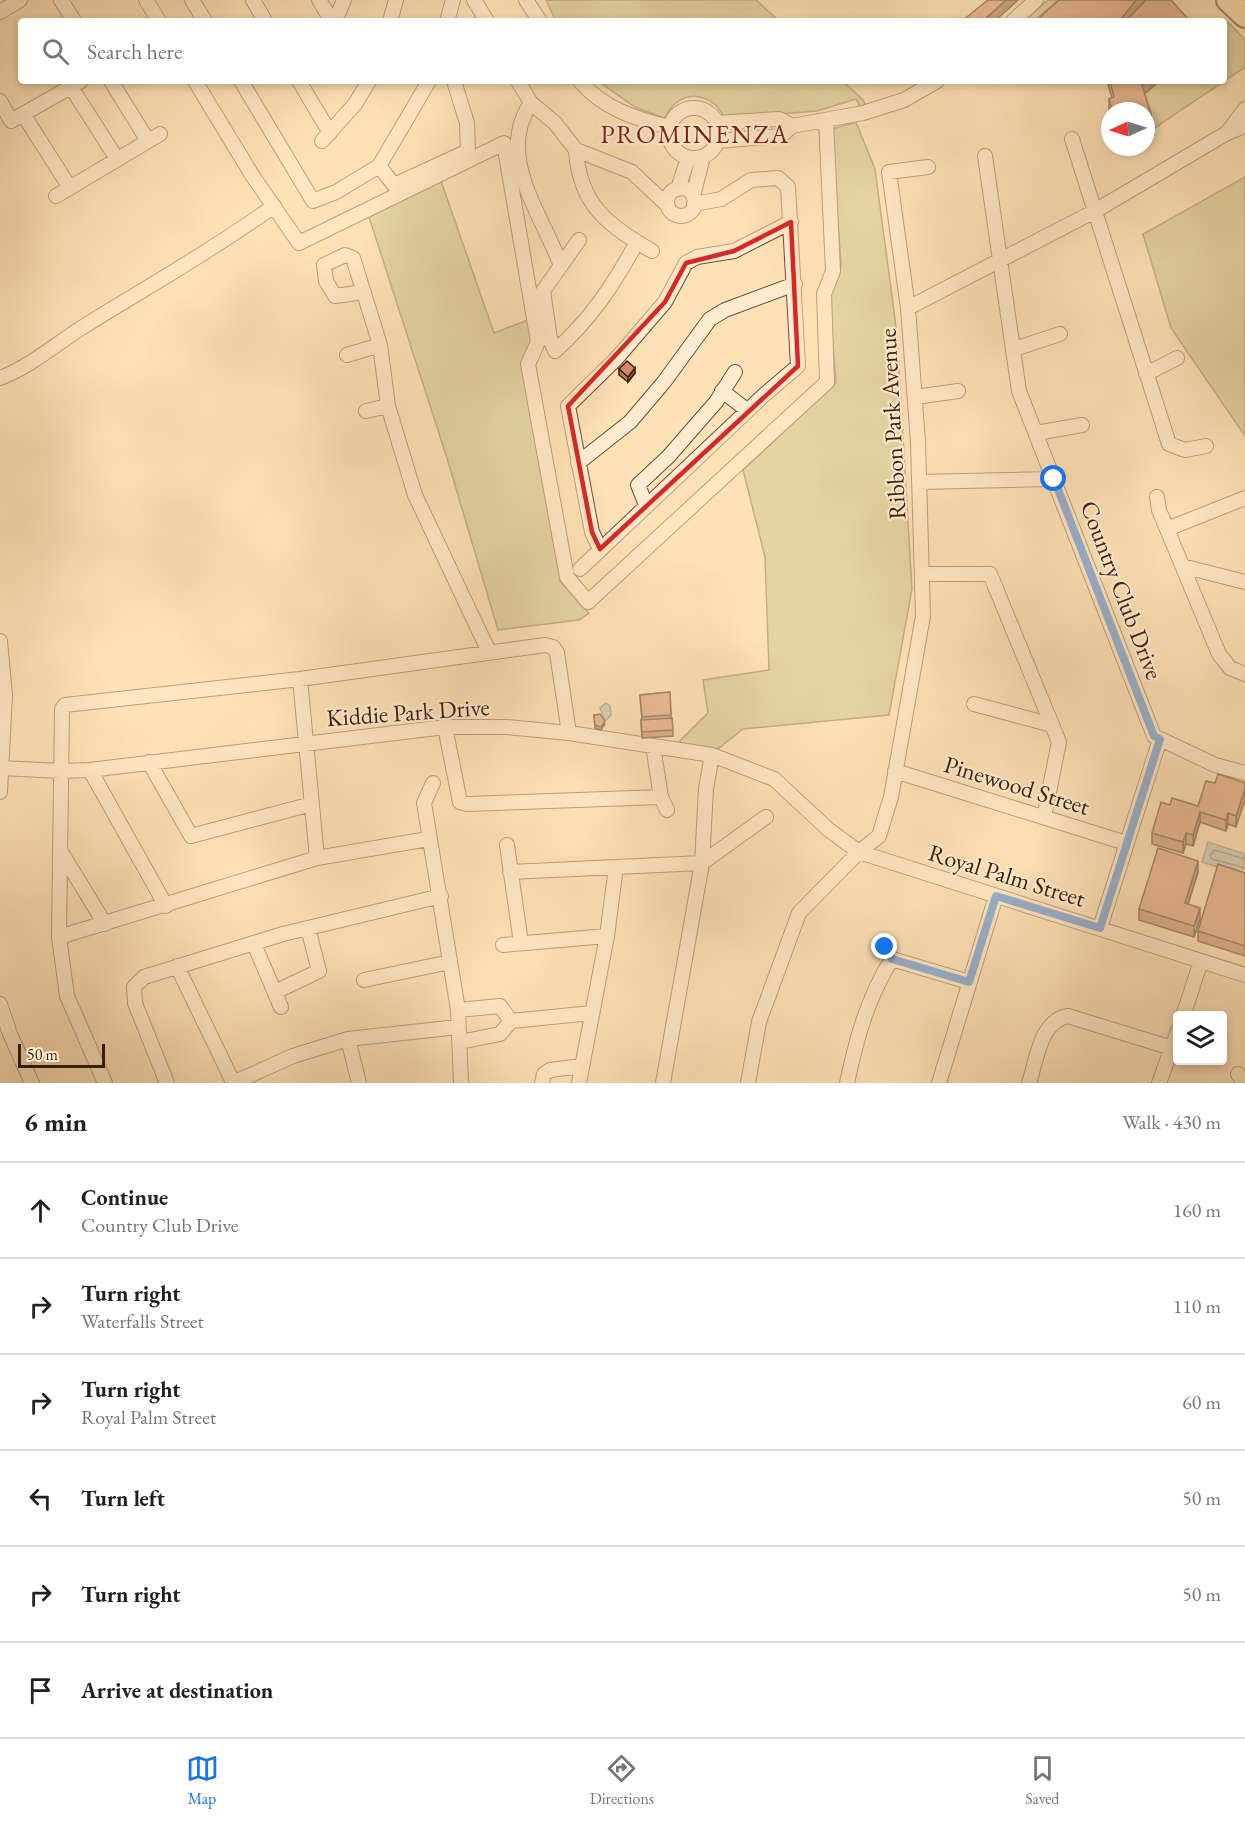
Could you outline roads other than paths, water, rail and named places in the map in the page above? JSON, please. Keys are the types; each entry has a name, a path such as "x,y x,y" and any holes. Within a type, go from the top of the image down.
{"highway":[{"path":"1228,0 1245,16"}],"street":[{"path":"0,12 20,0"},
{"path":"61,0 72,18"},
{"path":"146,0 157,18"},
{"path":"192,0 203,18"},
{"path":"253,0 263,18"},
{"path":"319,0 332,18"},
{"path":"335,18 344,0"},
{"path":"391,18 396,0"},
{"path":"448,18 453,0"},
{"path":"474,0 485,18"},
{"path":"526,0 538,18"},
{"path":"1016,18 1036,0"},
{"path":"0,101 11,121 76,84 117,159"},
{"path":"56,196 154,137 113,84"},
{"path":"197,84 299,243 504,143 538,342 528,364 567,577 588,602 827,382 824,294 833,271 826,120"},
{"path":"243,84 313,201 336,192 379,166 427,84"},
{"path":"300,84 326,137 355,104 367,84"},
{"path":"379,166 394,185 468,150 467,123 455,84"},
{"path":"520,84 531,102 555,123 576,150 632,172 668,205 672,212 679,216 687,214 694,200 703,157"},
{"path":"582,84 589,92 632,118 669,127"},
{"path":"718,141 781,136 792,126 863,113 904,100 932,84"},
{"path":"531,102 522,116 517,135 524,183 535,211 551,237 561,266"},
{"path":"692,108 702,109 711,114 717,123 718,141 710,153 703,157 688,158 674,150 668,135 669,127 682,111 692,108"},
{"name":"Ribbon Park Avenue","path":"1227,133 1245,109"},
{"path":"23,114 70,188"},
{"path":"717,123 779,119 792,126"},
{"name":"Ribbon Park Avenue","path":"748,1083 759,1022 799,913 879,836 895,771 923,616 920,482 908,308 1095,212 1227,133 1245,126"},
{"path":"1072,139 1169,444 1185,450 1206,446"},
{"path":"576,150 578,176 589,198 614,227 652,251"},
{"name":"Country Club Drive","path":"985,156 1019,391 1154,736 1160,739"},
{"path":"668,205 670,195 678,189 688,158"},
{"path":"908,308 889,172 928,167"},
{"path":"580,569 747,410 798,366 788,187 778,178 751,180 721,199 694,200"},
{"path":"678,189 686,190 694,200"},
{"path":"0,378 30,363 64,338 274,206"},
{"path":"600,549 592,532 568,406 616,359 664,302 686,263 697,257 717,256 749,246 791,222"},
{"path":"579,240 543,291 550,339 555,351 596,310 612,287 637,242"},
{"path":"578,463 630,422 664,382 710,319 725,310 795,284"},
{"path":"364,292 380,345 388,406 415,495 489,652"},
{"path":"1014,349 1060,334"},
{"path":"347,355 380,345"},
{"path":"1146,374 1177,358"},
{"path":"646,505 638,485 668,457 735,372"},
{"path":"722,391 747,410"},
{"path":"915,397 958,391"},
{"path":"366,411 388,406"},
{"path":"1036,433 1082,425"},
{"path":"920,482 1054,479"},
{"path":"1157,497 1167,529 1219,654 1230,668 1245,674"},
{"path":"1167,529 1245,498"},
{"path":"1182,566 1245,582"},
{"path":"922,574 990,574 1059,742 1044,818"},
{"path":"0,641 2,695 0,792"},
{"path":"105,1083 67,996 59,937 62,709 65,705 300,679 545,645 553,646 557,653 569,733"},
{"path":"300,679 308,742 317,858"},
{"path":"974,704 1053,725"},
{"path":"445,727 456,795 460,802 467,804 664,804 653,746"},
{"name":"Kiddie Park Drive","path":"1,768 90,770 445,727 507,727 569,733 712,755 774,779 829,830 860,852"},
{"path":"1100,928 1160,739 1215,765 1245,772"},
{"path":"1057,753 1072,754"},
{"path":"663,1083 702,863 706,789 712,755"},
{"path":"149,762 191,836 312,804"},
{"path":"90,770 166,906"},
{"name":"Pinewood Street","path":"895,771 1126,843"},
{"path":"433,783 424,803 428,839 441,896 458,1010 459,1082"},
{"path":"510,872 702,863 766,817"},
{"path":"59,937 317,858 428,839"},
{"path":"507,845 521,943"},
{"path":"61,852 105,924"},
{"name":"Royal Palm Street","path":"860,852 1245,975"},
{"path":"579,1083 607,936 616,867"},
{"path":"167,1083 135,1003 134,987 144,977 308,928 441,896"},
{"path":"939,1083 996,896"},
{"path":"276,992 319,971 308,928"},
{"path":"503,945 607,936"},
{"path":"254,944 281,1007"},
{"path":"847,1083 855,1045 889,953 969,982"},
{"path":"1185,1011 1201,961"},
{"path":"364,980 450,962"},
{"path":"177,966 233,1082 293,1056 348,1039 458,1026"},
{"path":"0,1004 5,1036 32,1083"},
{"path":"458,1010 500,1006 511,1021"},
{"path":"1049,1006 1056,1019"},
{"path":"460,1041 500,1034 511,1021 592,1013"},
{"path":"1029,1083 1047,1030 1056,1019 1068,1016 1172,1048"},
{"path":"348,1039 359,1083"},
{"path":"1159,1083 1173,1045"},
{"path":"542,1083 544,1074 550,1070 582,1066"}],"water":[{"path":"606,703 610,706 611,715 605,721 600,708"},
{"path":"1208,842 1245,854 1242,875 1202,862"}],"district":[{"name":"PROMINENZA","path":"695,134"}]}
